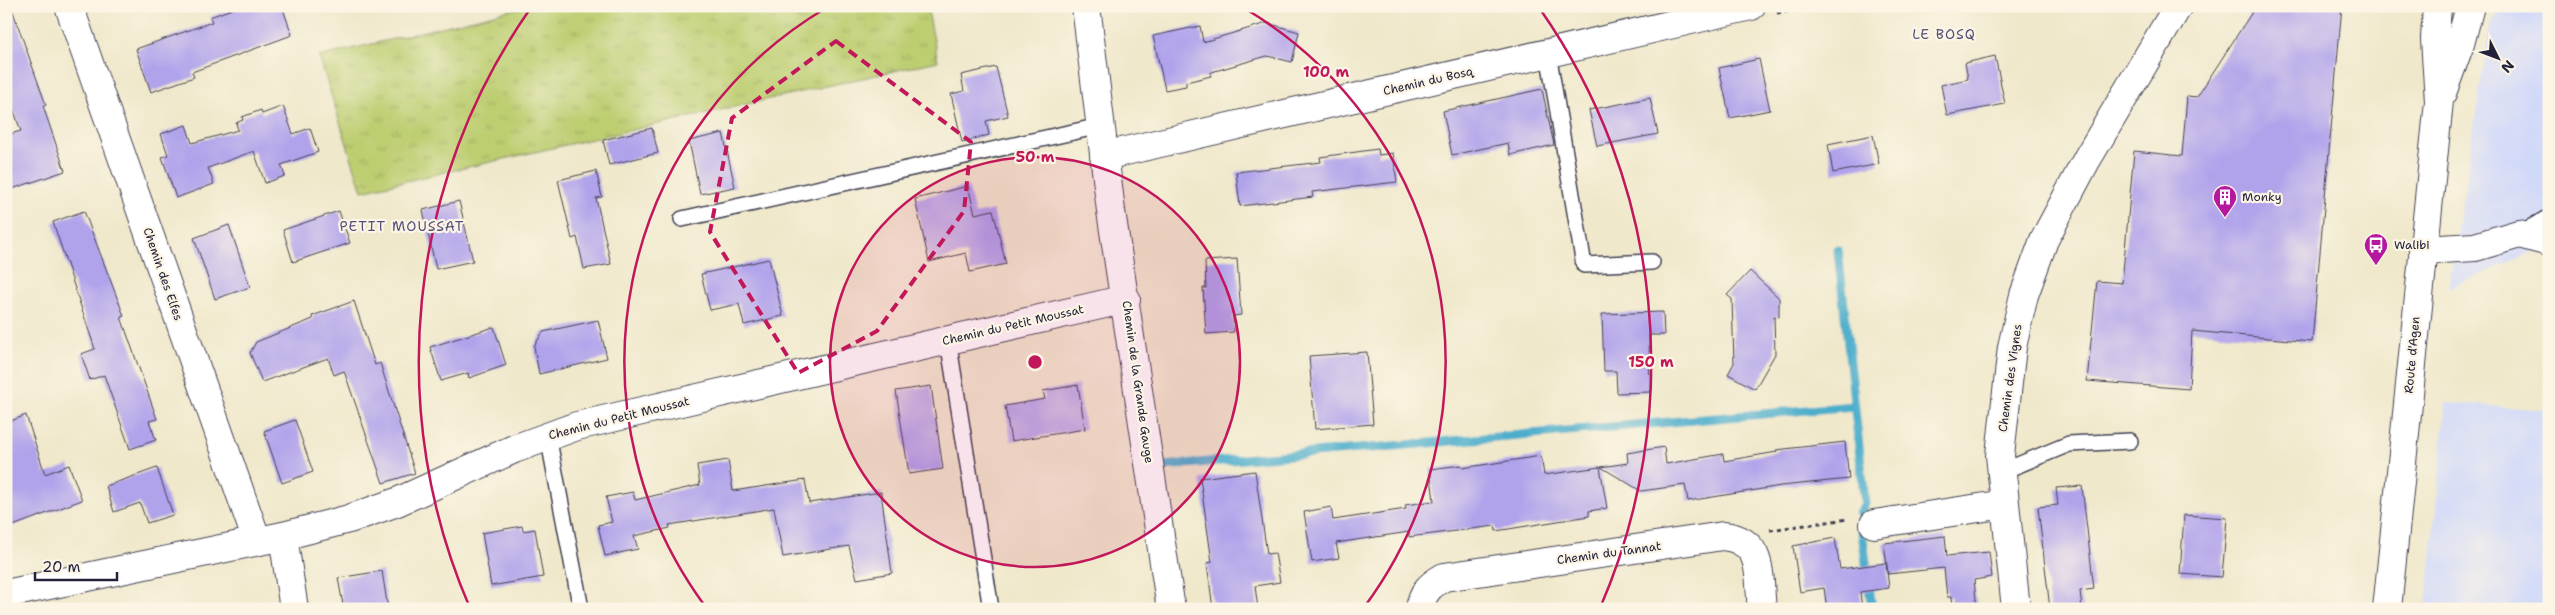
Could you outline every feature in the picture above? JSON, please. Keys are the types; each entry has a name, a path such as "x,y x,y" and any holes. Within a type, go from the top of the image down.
{"street":[{"name":"Chemin des Elfes","path":"69,6 256,541"},
{"name":"Chemin de la Grande Gauge","path":"1086,6 1104,156 1171,609"},
{"name":"Chemin du Bosq","path":"1104,156 1751,6"},
{"name":"Chemin des Vignes","path":"2016,609 2000,455 2012,347 2024,295 2044,240 2087,159 2178,6"},
{"name":"Route d'Agen","path":"2387,609 2439,101 2435,39 2437,6"},
{"name":"Route d'Agen","path":"2439,101 2460,44 2470,6"},
{"path":"2423,250 2475,247 2519,234 2549,242"},
{"name":"Chemin du Petit Moussat","path":"6,594 283,536 349,519 397,502 548,436 577,426 1126,299"},
{"path":"1874,524 2005,504"},
{"path":"283,536 294,609"},
{"name":"Chemin du Tannat","path":"1420,609 1424,593 1430,585 1444,577 1723,536 1738,537 1748,544"},
{"path":"1748,544 1755,552 1762,609"}],"lane":[{"path":"1548,53 1584,265 1652,262"},
{"path":"682,219 1100,126"},
{"path":"2519,234 2549,218"},
{"path":"948,340 991,609"},
{"path":"548,436 581,609"},
{"path":"2001,472 2069,444 2130,441"}],"path":[{"path":"1748,544 1770,530 1862,517 1874,524"}],"highlighted area":[{"path":"836,41 971,142 964,211 877,331 798,373 710,232 732,118"}],"shaded area":[{"path":"2503,6 2549,6 2549,245 2449,288 2490,24"},
{"path":"2446,403 2549,410 2549,609 2426,609"}],"green space":[{"path":"527,6 927,6 938,61 362,191 319,57"}],"building":[{"path":"6,6 11,6 46,105 43,106 65,171 6,191 6,135 21,131 6,89"},
{"path":"240,6 282,6 292,35 192,72 194,77 151,92 136,49 212,22 210,17"},
{"name":"Monky","path":"2256,6 2342,6 2312,342 2192,331 2189,389 2087,381 2097,281 2122,283 2134,151 2182,156 2187,96 2197,97"},
{"path":"1267,23 1299,32 1292,62 1267,56 1215,71 1210,73 1211,76 1186,82 1186,86 1165,90 1153,36 1200,26 1203,42"},
{"path":"1995,56 2005,104 1947,115 1941,85 1968,79 1965,63"},
{"path":"1759,59 1770,110 1730,118 1719,68"},
{"path":"996,67 1008,116 986,121 989,135 962,142 951,94 964,91 961,75"},
{"path":"1542,89 1554,145 1510,155 1508,143 1452,155 1443,111"},
{"path":"1650,98 1658,134 1597,146 1589,110"},
{"path":"283,106 293,134 310,128 318,152 281,165 285,176 265,183 254,151 208,168 214,184 176,198 162,157 168,155 161,134 186,125 192,143 238,130 236,123 243,120 242,117 261,110 262,114"},
{"path":"652,128 658,153 609,165 603,140"},
{"path":"723,133 735,187 700,194 689,141"},
{"path":"1873,135 1879,164 1833,173 1828,144"},
{"path":"1378,149 1379,155 1393,153 1397,182 1312,192 1313,197 1240,206 1236,172 1321,162 1320,157"},
{"path":"596,171 602,197 596,198 611,264 584,269 577,237 572,239 558,180"},
{"path":"968,186 975,214 993,210 1006,264 970,272 966,253 929,262 915,199"},
{"path":"459,201 473,261 436,269 423,210"},
{"path":"84,211 124,316 121,317 157,419 149,421 156,440 130,449 104,375 90,380 81,354 95,349 53,222"},
{"path":"339,211 350,243 293,262 283,230"},
{"path":"229,225 250,287 215,299 194,238"},
{"path":"769,259 783,316 744,325 739,304 710,310 701,274"},
{"path":"1237,259 1241,315 1233,316 1234,332 1206,334 1203,288 1206,288 1205,261"},
{"path":"1750,271 1779,298 1779,317 1774,316 1775,354 1755,389 1728,374 1734,363 1732,299 1727,295"},
{"path":"354,301 375,365 380,363 415,473 383,483 344,371 334,375 328,358 262,382 250,353 256,342 313,319 312,316"},
{"path":"1663,312 1664,335 1649,335 1650,392 1617,393 1616,371 1604,371 1602,314"},
{"path":"598,320 607,358 539,374 534,346 543,332"},
{"path":"494,327 506,365 469,378 468,373 441,381 430,347"},
{"path":"1367,352 1373,424 1315,429 1309,356"},
{"path":"1078,385 1085,429 1011,441 1005,406 1045,399 1043,391"},
{"path":"931,386 943,469 909,474 896,391"},
{"path":"26,415 45,474 69,465 82,500 13,526 6,508 6,423"},
{"path":"295,420 313,472 282,483 264,431"},
{"path":"1845,442 1849,479 1781,486 1688,501 1685,485 1641,491 1601,467 1628,463 1627,453 1664,447 1666,464 1723,454 1724,461 1777,452 1776,450"},
{"path":"1541,456 1544,475 1600,467 1607,508 1589,511 1589,516 1496,531 1495,526 1409,537 1409,532 1336,543 1339,558 1312,562 1304,512 1331,507 1333,520 1406,509 1405,505 1434,501 1430,469 1462,465 1462,468"},
{"path":"728,460 733,491 805,480 809,503 881,492 892,573 857,579 849,546 783,557 774,508 669,525 670,528 634,536 638,549 605,556 598,525 612,522 606,497 633,492 635,500 700,485 697,465"},
{"path":"157,468 173,515 147,523 140,503 114,512 106,486"},
{"path":"1255,471 1267,554 1275,553 1280,582 1255,586 1258,609 1213,609 1207,563 1212,562 1200,478"},
{"path":"2082,486 2094,589 2080,591 2082,609 2050,609 2038,507 2058,505 2056,488"},
{"path":"2184,515 2227,518 2222,577 2180,574"},
{"path":"522,526 523,531 535,529 543,577 491,586 482,533"},
{"path":"1945,536 1947,556 1989,552 1992,577 1974,580 1977,609 1952,609 1951,597 1947,597 1944,568 1888,574 1884,543"},
{"path":"1835,538 1840,569 1886,563 1889,588 1860,592 1862,609 1827,609 1824,588 1800,592 1793,546"},
{"path":"382,571 388,609 352,609 351,604 343,605 338,578"}],"waterway":[{"path":"1838,250 1865,503 1860,513"},
{"path":"1163,466 1854,406"},
{"path":"1861,524 1872,609"}],"place":[{"name":"Monky","path":"2225,218"},
{"name":"Walibi","path":"2376,266"}],"district":[{"name":"LE BOSQ","path":"1944,34"},
{"name":"PETIT MOUSSAT","path":"402,226"}]}
